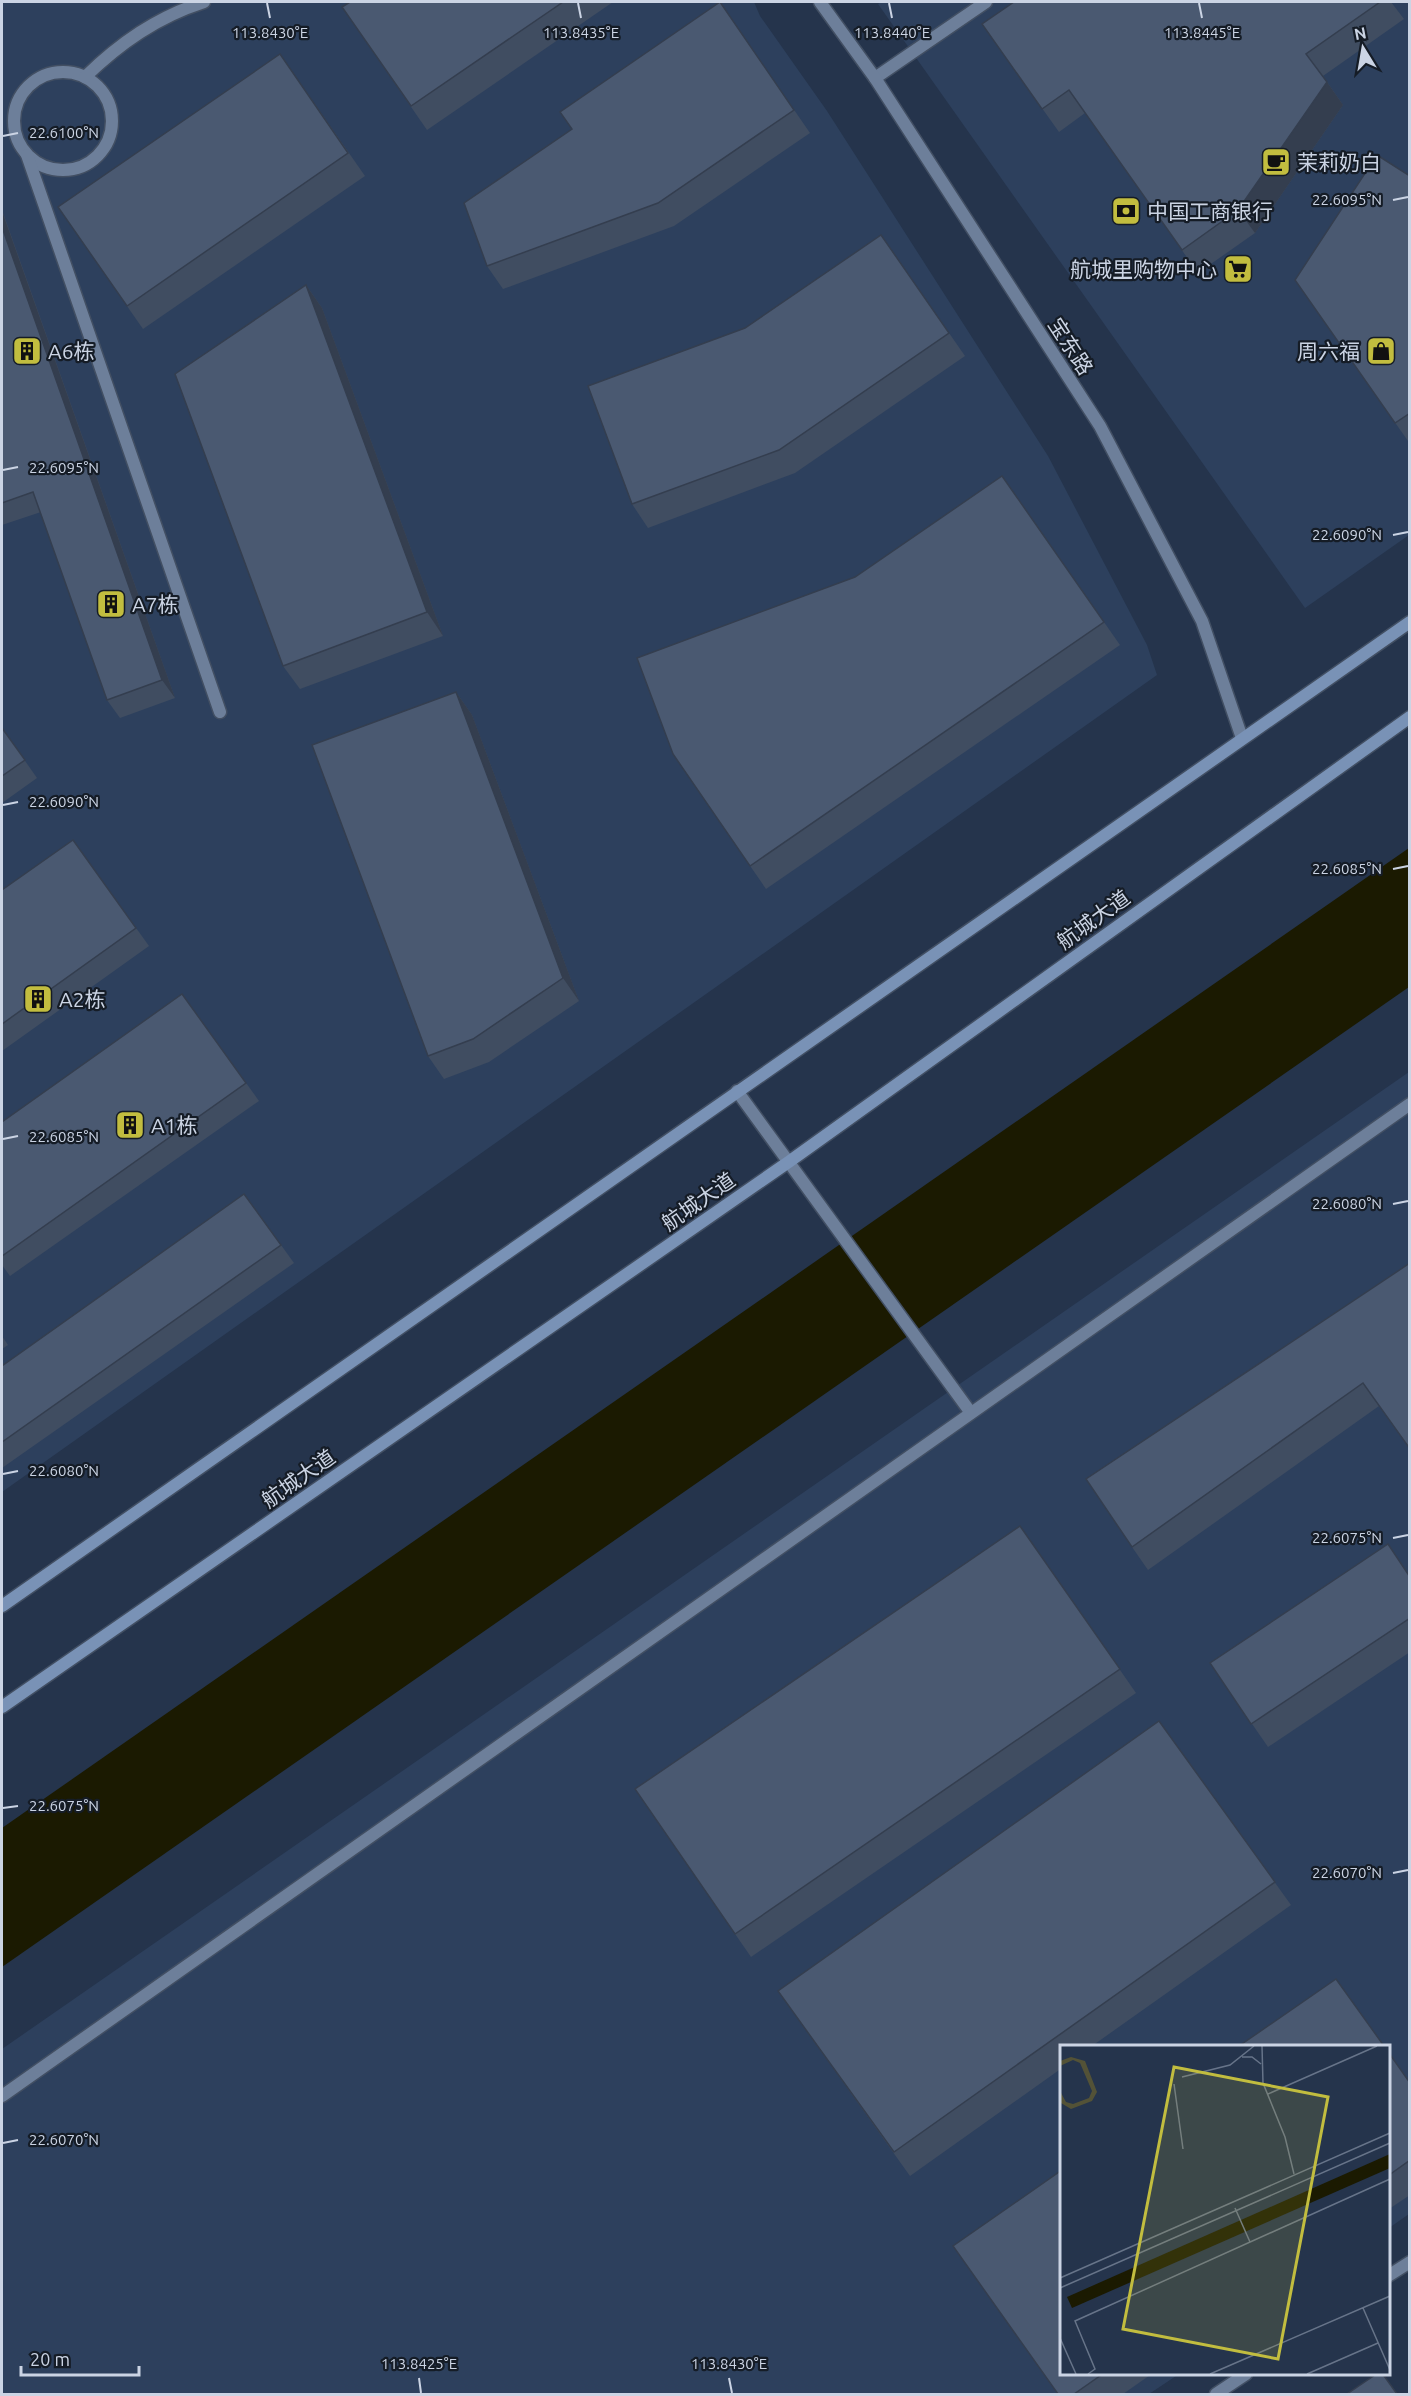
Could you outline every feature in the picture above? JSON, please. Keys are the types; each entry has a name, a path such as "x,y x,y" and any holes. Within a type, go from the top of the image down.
{"main road":[{"path":"2,1606 1410,622"},
{"name":"航城大道","path":"2,1707 790,1161 1410,717"}],"street":[{"path":"85,77 131,37 157,21 204,2"},
{"name":"宝东路","path":"820,2 875,78 1100,426 1202,621 1242,738"},
{"path":"875,78 986,2"},
{"path":"27,155 40,165 57,170 74,169 90,162 102,150 110,135 112,118 108,101 99,87 85,77 68,72 51,73 35,80 22,92 15,107 13,124 17,141 27,155 220,712"},
{"path":"737,1091 971,1413"},
{"path":"2,2096 1410,1104"},
{"path":"1390,2275 1410,2262"},
{"path":"1216,2394 1243,2375"}],"shaded area":[{"path":"2,2 754,2 760,16 827,111 1048,456 1147,645 1157,675 2,1492"},
{"name":"航城里购物中心","path":"881,2 1409,2 1409,535 1305,608 878,4"},
{"path":"1409,848 1409,987 2,1967 2,1828"},
{"path":"1409,1072 1409,2214 1390,2227 1390,2045 1060,2045 1060,2375 1178,2375 1149,2394 2,2394 2,2049"}],"building":[{"path":"350,2 563,2 411,106 342,7"},
{"path":"720,2 794,110 658,203 487,266 464,203 572,129 560,112"},
{"path":"1014,2 1380,2 1306,54 1327,82 1238,210 1182,250 1069,90 1042,109 982,24"},
{"path":"280,54 348,153 127,306 58,207"},
{"path":"1377,155 1410,176 1410,413 1395,423 1295,280"},
{"path":"2,227 162,680 107,700 33,492 2,503"},
{"path":"881,235 949,333 779,450 632,504 588,386 745,328"},
{"path":"306,285 427,612 283,666 175,374"},
{"path":"1002,476 1104,622 750,866 673,754 637,658 855,577"},
{"path":"456,692 563,978 473,1039 428,1056 312,745"},
{"path":"2,728 25,760 2,776"},
{"name":"A2栋","path":"73,840 136,928 2,1024 2,890"},
{"name":"A1栋","path":"182,994 246,1083 2,1256 2,1122"},
{"path":"244,1194 281,1245 2,1442 2,1366"},
{"path":"1410,1263 1410,1449 1363,1383 1132,1547 1086,1479"},
{"path":"1020,1526 1120,1669 735,1934 635,1789"},
{"path":"1388,1544 1410,1577 1410,1618 1251,1724 1210,1663"},
{"path":"1159,1721 1275,1882 894,2152 778,1991"},
{"path":"1336,1979 1383,2045 1240,2045"},
{"path":"1390,2054 1410,2083 1410,2160 1390,2174"},
{"path":"1060,2171 1060,2375 1101,2375 1074,2394 1058,2394 953,2246"},
{"path":"1375,2375 1383,2375 1397,2394 1347,2394"}],"place":[{"name":"茉莉奶白","path":"1276,162"},
{"name":"中国工商银行","path":"1126,211"},
{"name":"航城里购物中心","path":"1238,269"},
{"name":"A6栋","path":"27,351"},
{"name":"周六福","path":"1381,351"},
{"name":"A7栋","path":"111,604"},
{"name":"A2栋","path":"38,999"},
{"name":"A1栋","path":"130,1125"}]}
